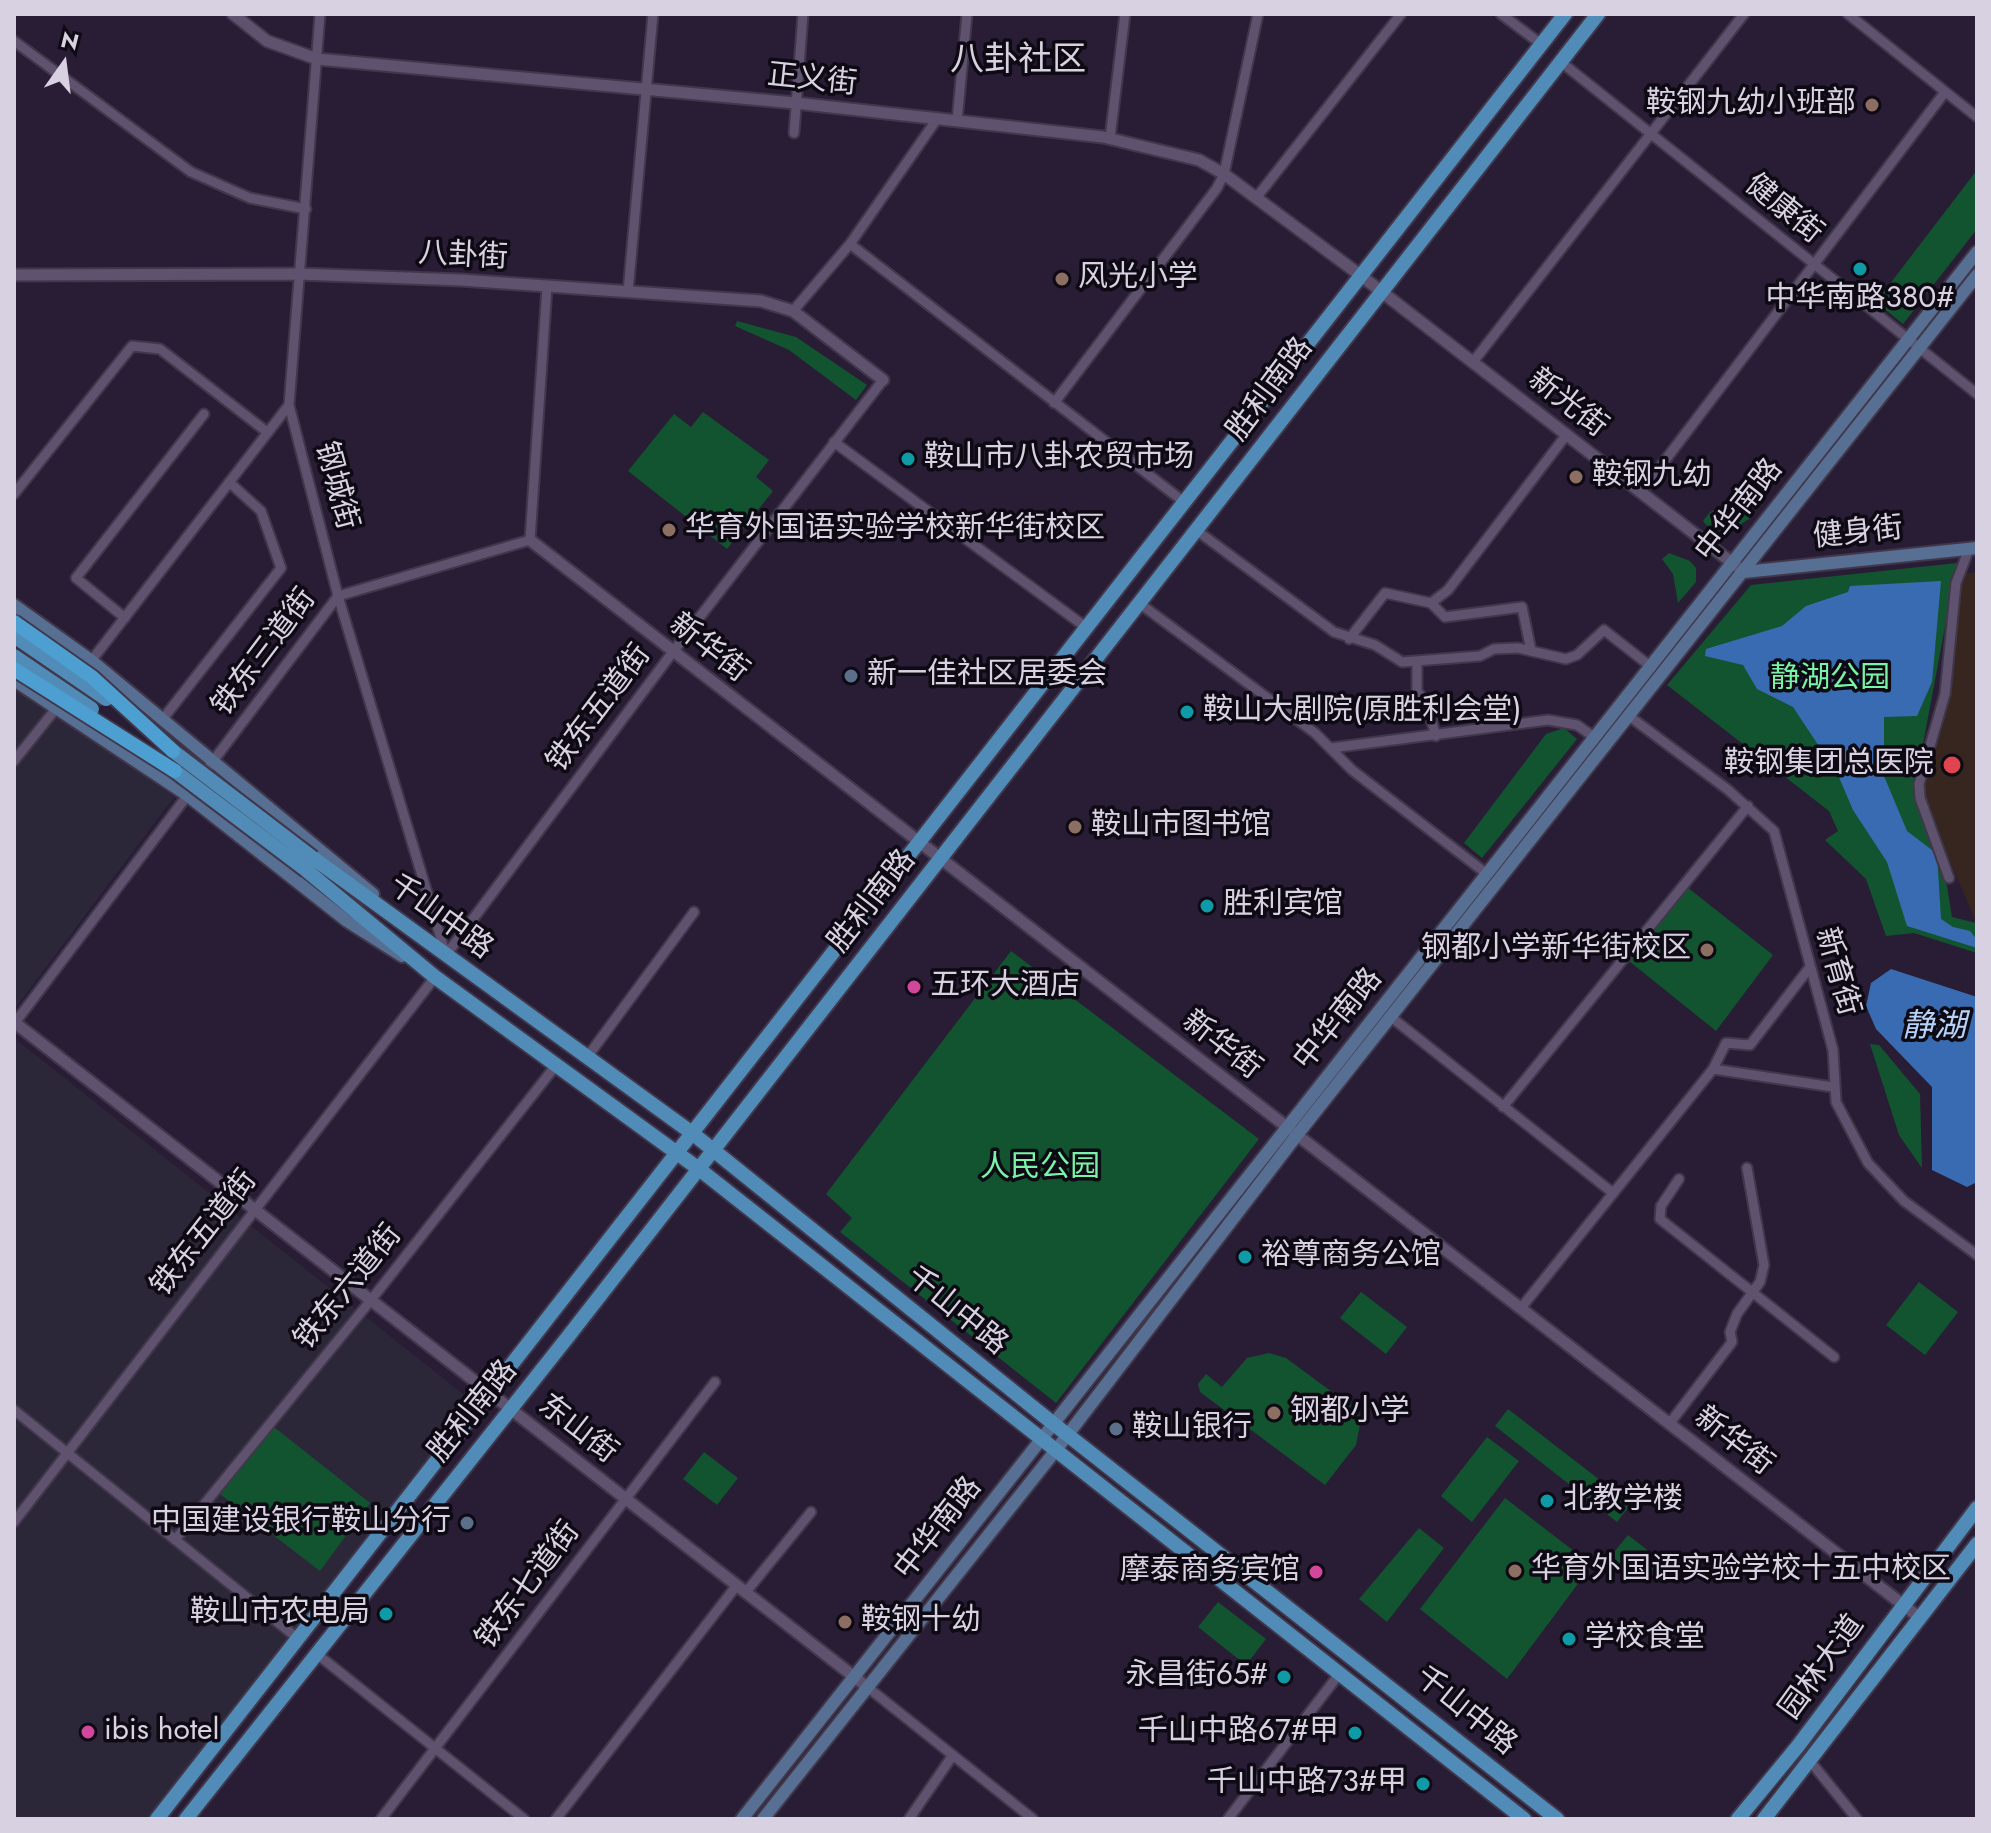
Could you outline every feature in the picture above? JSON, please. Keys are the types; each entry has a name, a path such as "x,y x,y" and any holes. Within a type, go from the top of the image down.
{"highway":[{"path":"14,622 92,677 173,751"},
{"path":"14,669 175,771"}],"main road":[{"name":"胜利南路","path":"157,1819 918,839 1087,628 1565,14"},
{"name":"胜利南路","path":"186,1819 699,1169 1380,290 1598,14"},
{"name":"中华南路","path":"742,1819 1292,1131 1650,666 1738,567 1907,340 1977,252"},
{"name":"中华南路","path":"1738,567 1768,540 1977,275"},
{"name":"健身街","path":"1738,567 1973,548"},
{"path":"763,1819 1056,1450 1292,1131 1391,1017 1629,716 1738,567"},
{"path":"14,605 92,661 446,955"},
{"path":"14,636 86,683 310,864"},
{"path":"14,656 310,864"},
{"path":"14,680 187,795 347,921 435,977"},
{"name":"千山中路","path":"310,864 446,955 692,1133 1067,1435 1557,1819"},
{"name":"千山中路","path":"310,864 435,977 699,1169 1524,1819"},
{"name":"园林大道","path":"1738,1819 1798,1746 1902,1603 1977,1508"},
{"name":"园林大道","path":"1764,1819 1977,1544"}],"street":[{"name":"正义街","path":"233,14 267,41 317,59 795,103 1110,138 1199,160 1224,174 1360,275"},
{"name":"钢城街","path":"320,14 289,405 338,596 434,924 446,955"},
{"path":"628,292 653,14"},
{"path":"794,133 803,14"},
{"path":"957,121 967,14"},
{"path":"1110,138 1125,14"},
{"path":"1054,403 1209,201 1224,174 1258,14"},
{"path":"1256,198 1401,14"},
{"path":"1501,14 1541,44"},
{"path":"1473,362 1744,14"},
{"path":"1848,14 1977,117"},
{"path":"14,41 191,172 250,198 306,209"},
{"name":"健康街","path":"1561,62 1977,394"},
{"path":"1641,492 1945,92"},
{"path":"793,311 850,244 937,119"},
{"path":"850,244 1184,502"},
{"name":"八卦街","path":"14,275 299,274 761,301 793,311 883,380"},
{"name":"新光街","path":"1360,275 1738,567"},
{"path":"530,540 547,287"},
{"path":"14,494 132,346 160,349 267,432"},
{"name":"铁东五道街","path":"446,955 672,653 883,380"},
{"path":"14,761 289,405"},
{"path":"125,618 76,578 204,414"},
{"path":"1431,603 1448,590 1567,434"},
{"path":"834,442 1087,628"},
{"path":"162,720 281,568 261,511 229,482"},
{"path":"1196,530 1334,632 1375,645 1402,662 1480,656 1494,649 1531,650 1566,659 1577,655 1604,630 1650,666"},
{"name":"铁东三道街","path":"14,1023 338,596 530,540"},
{"name":"新华街","path":"530,540 1920,1618"},
{"path":"1949,878 1920,798 1919,784 1945,694 1956,583 1973,548"},
{"path":"1349,639 1385,593 1431,603 1445,617 1522,607 1531,650"},
{"path":"1139,603 1331,748 1352,770 1487,874"},
{"path":"1417,663 1417,691 1426,702 1436,736"},
{"name":"新育街","path":"1629,716 1748,806 1774,831 1833,1050 1836,1102 1868,1163 1904,1201 1977,1255"},
{"path":"1331,748 1562,720 1594,737"},
{"path":"1503,1107 1748,806"},
{"path":"588,1056 694,912"},
{"path":"1521,1308 1713,1069 1726,1043 1750,1045 1810,967"},
{"name":"铁东五道街","path":"14,1522 435,977"},
{"path":"1391,1017 1613,1193"},
{"name":"东山街","path":"14,1023 855,1676 1033,1819"},
{"name":"铁东六道街","path":"175,1540 371,1300 557,1064"},
{"path":"1713,1069 1833,1087"},
{"path":"1670,1423 1732,1342 1730,1332 1737,1314 1760,1282 1764,1265 1747,1168"},
{"path":"1679,1179 1661,1206 1660,1219 1834,1357"},
{"name":"铁东七道街","path":"381,1819 715,1382"},
{"path":"14,1410 296,1637"},
{"path":"556,1819 741,1589 811,1512"},
{"path":"317,1654 524,1819"},
{"path":"1228,1819 1340,1673"},
{"path":"909,1819 953,1755"},
{"path":"1810,1761 1857,1819"}],"shaded area":[{"name":"鞍钢集团总医院","path":"1977,572 1977,924 1921,794 1964,574"},
{"path":"14,686 174,797 14,1010"},
{"path":"14,1038 473,1402 149,1819 14,1819"}],"green space":[{"path":"1977,170 1977,229 1903,324 1876,302"},
{"path":"737,321 796,337 867,385 856,400 789,350 735,326"},
{"path":"703,412 769,460 756,477 773,491 727,549 628,471 674,414 691,427"},
{"path":"1730,504 1753,512 1749,519 1730,531 1715,530 1703,521 1710,512"},
{"path":"1669,553 1690,561 1696,568 1696,582 1678,603 1673,574 1662,559"},
{"name":"静湖公园","path":"1957,563 1914,792 1947,886 1952,917 1976,923 1977,953 1914,933 1886,936 1866,879 1825,840 1838,831 1829,811 1667,685 1751,585"},
{"path":"1564,728 1577,739 1482,858 1464,843 1546,734"},
{"name":"钢都小学新华街校区","path":"1687,887 1773,955 1716,1031 1629,961"},
{"name":"人民公园","path":"1011,951 1259,1139 1056,1403 840,1232 852,1218 826,1194"},
{"path":"1870,1044 1879,1045 1920,1094 1922,1168 1899,1135"},
{"path":"1919,1282 1958,1312 1925,1355 1886,1325"},
{"path":"1361,1292 1407,1327 1386,1354 1340,1318"},
{"path":"1269,1353 1286,1358 1355,1409 1361,1420 1356,1445 1325,1485 1200,1392 1198,1384 1206,1374 1222,1387 1247,1358"},
{"path":"1508,1409 1631,1504 1617,1522 1495,1426"},
{"path":"274,1427 370,1503 320,1571 220,1494"},
{"path":"1487,1437 1519,1461 1472,1522 1441,1496"},
{"path":"704,1452 738,1478 717,1505 683,1479"},
{"path":"1505,1498 1592,1565 1507,1679 1420,1609"},
{"path":"1419,1528 1444,1548 1387,1622 1359,1599"},
{"path":"1628,1535 1660,1560 1643,1582 1610,1557"},
{"path":"1218,1602 1266,1639 1246,1665 1198,1627"}],"water":[{"name":"静湖","path":"1941,581 1932,682 1917,716 1884,717 1884,776 1907,831 1937,854 1941,919 1953,927 1970,931 1977,940 1977,948 1907,926 1887,862 1853,810 1838,775 1793,707 1757,689 1743,665 1705,656 1706,649 1782,626 1806,606 1848,592 1850,586"},
{"name":"静湖","path":"1891,969 1977,997 1977,1182 1967,1187 1932,1170 1932,1087 1876,1029 1866,1006 1871,983"}],"place":[{"name":"鞍钢九幼小班部","path":"1872,105"},
{"name":"中华南路380#","path":"1860,269"},
{"name":"风光小学","path":"1062,279"},
{"name":"鞍山市八卦农贸市场","path":"908,459"},
{"name":"鞍钢九幼","path":"1576,477"},
{"name":"华育外国语实验学校新华街校区","path":"669,530"},
{"name":"新一佳社区居委会","path":"851,676"},
{"name":"鞍山大剧院(原胜利会堂)","path":"1187,712"},
{"name":"鞍钢集团总医院","path":"1952,765"},
{"name":"鞍山市图书馆","path":"1075,827"},
{"name":"胜利宾馆","path":"1207,906"},
{"name":"钢都小学新华街校区","path":"1707,950"},
{"name":"五环大酒店","path":"914,987"},
{"name":"裕尊商务公馆","path":"1245,1257"},
{"name":"钢都小学","path":"1274,1413"},
{"name":"鞍山银行","path":"1116,1429"},
{"name":"北教学楼","path":"1547,1501"},
{"name":"中国建设银行鞍山分行","path":"467,1523"},
{"name":"华育外国语实验学校十五中校区","path":"1515,1571"},
{"name":"摩泰商务宾馆","path":"1316,1572"},
{"name":"鞍山市农电局","path":"386,1614"},
{"name":"鞍钢十幼","path":"845,1622"},
{"name":"学校食堂","path":"1569,1639"},
{"name":"永昌街65#","path":"1284,1677"},
{"name":"ibis hotel","path":"88,1732"},
{"name":"千山中路67#甲","path":"1355,1733"},
{"name":"千山中路73#甲","path":"1423,1784"}],"district":[{"name":"八卦社区","path":"1018,62"}]}
